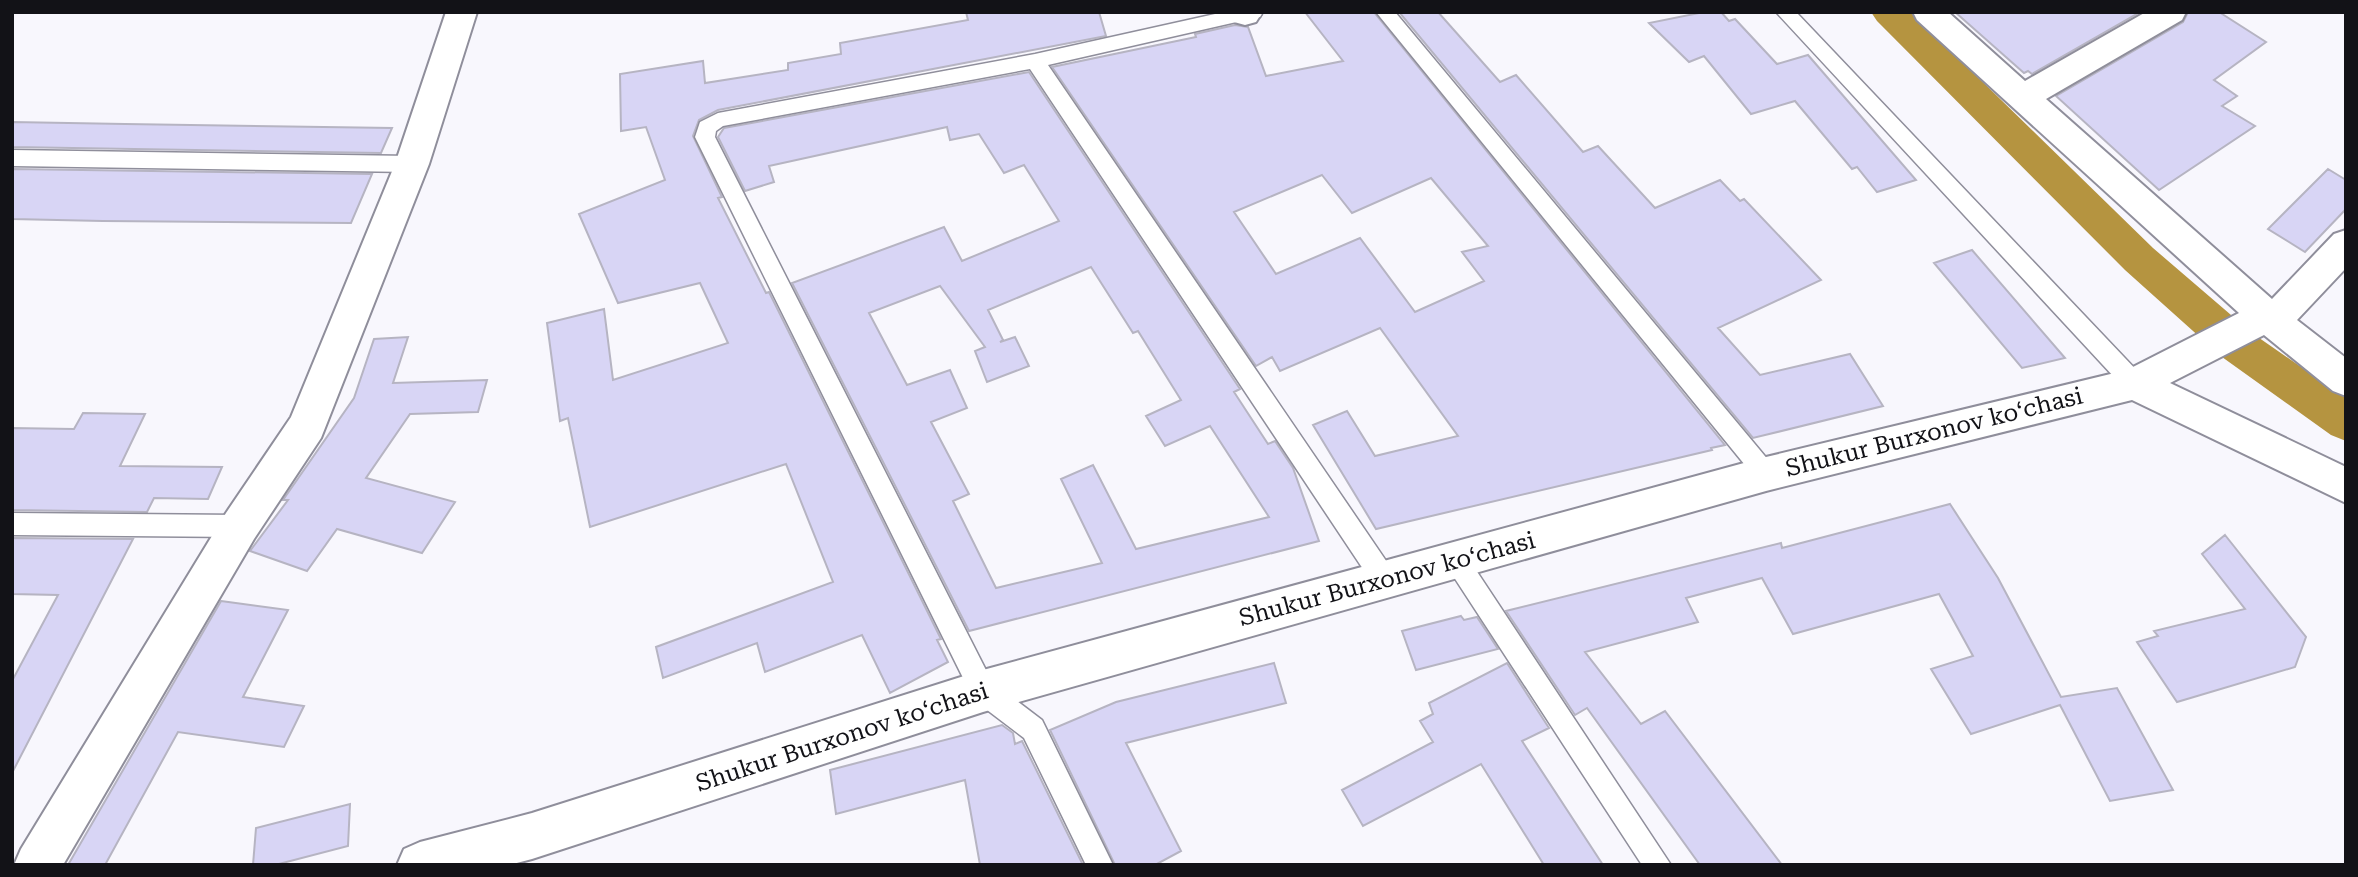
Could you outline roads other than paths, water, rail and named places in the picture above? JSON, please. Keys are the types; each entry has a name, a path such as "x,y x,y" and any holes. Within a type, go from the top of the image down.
{"street":[{"path":"37,865 240,526 307,426 412,164 462,12"},
{"path":"1928,12 2023,97 2259,322 2346,380"},
{"path":"2023,97 2171,12"},
{"name":"Shukur Burxonov koʻchasi","path":"420,865 532,835 983,691 1766,474 2139,381 2289,306 2346,244"},
{"path":"2139,381 2346,486"}],"lane":[{"path":"1385,12 1766,474"},
{"path":"1785,12 2139,381"},
{"path":"1100,865 1033,729 983,691 705,138 707,127 718,120 1035,61 1248,13"},
{"path":"1035,61 1384,579"},
{"path":"12,158 412,164"},
{"path":"12,524 240,526"},
{"path":"1456,560 1658,865"}],"waterway":[{"path":"1889,12 2139,259 2237,345 2346,422"}]}
